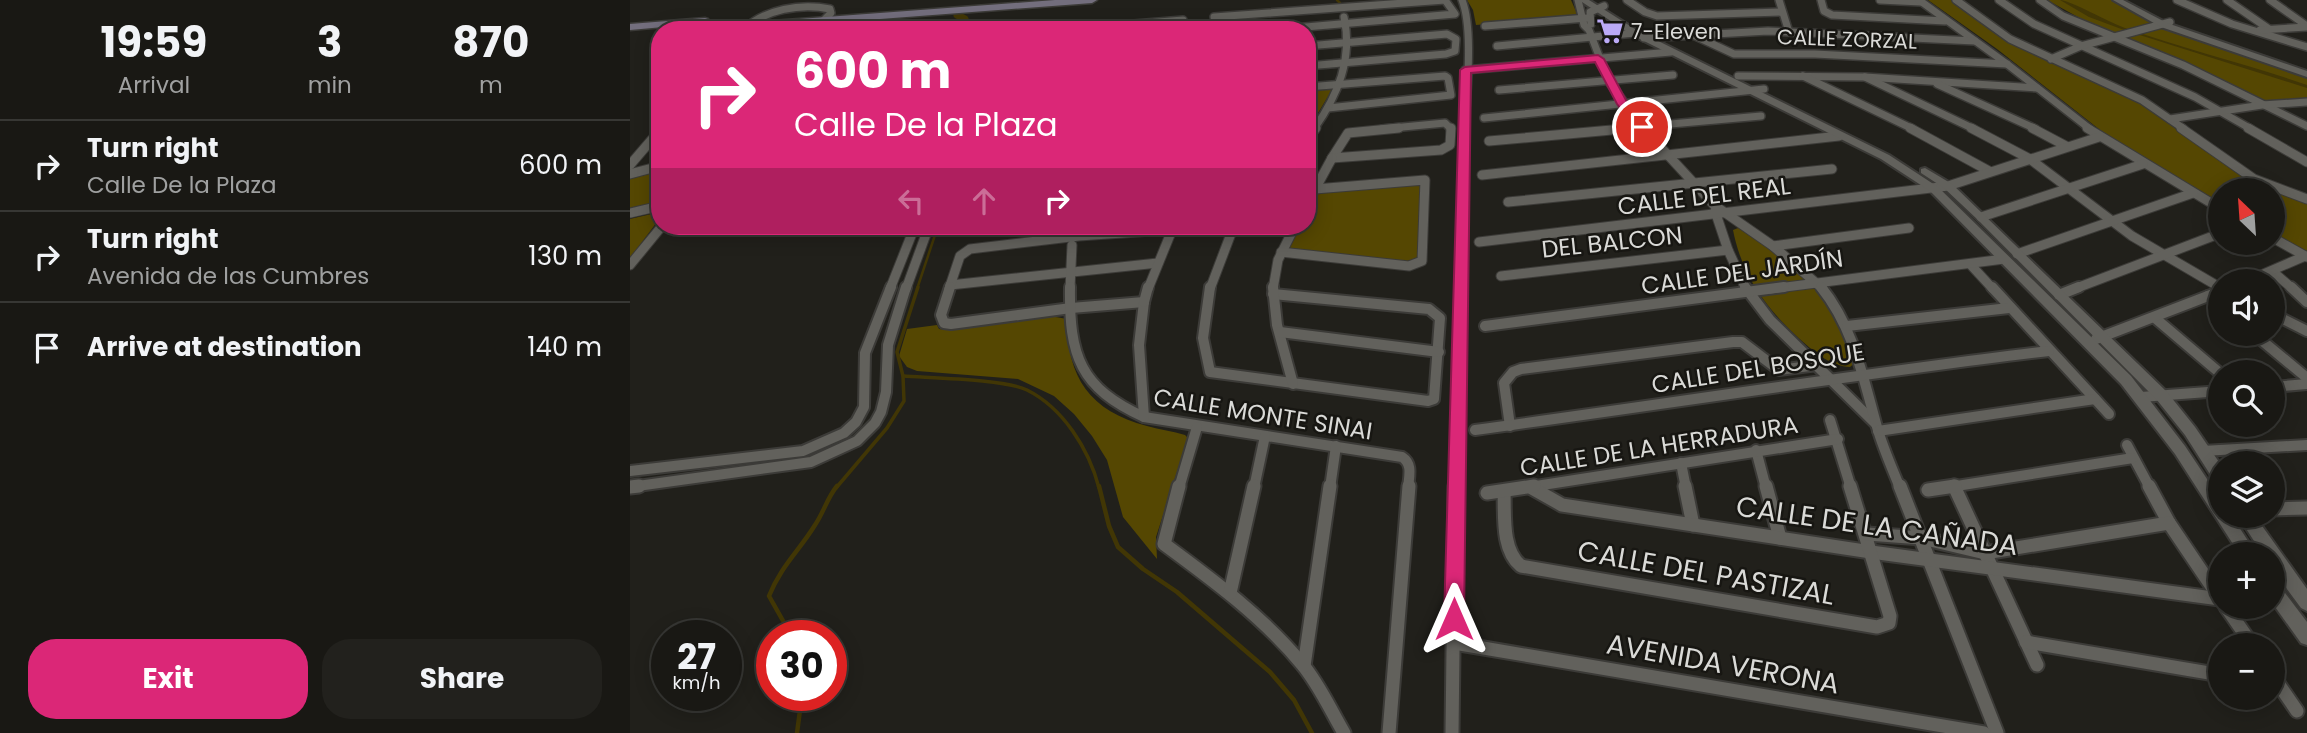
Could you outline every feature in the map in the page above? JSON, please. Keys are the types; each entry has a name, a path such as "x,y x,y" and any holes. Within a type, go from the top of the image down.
{"main road":[{"path":"792,21 997,0"},
{"path":"713,21 1092,0"},
{"path":"630,27 651,25"},
{"path":"630,34 651,33"}],"street":[{"path":"1214,17 1230,19 1445,0 1455,14 1316,26"},
{"path":"1452,733 1454,496 1459,408 1467,15 1462,0"},
{"path":"1578,0 1645,36 1764,89 1905,160 1948,186 2162,396 2208,458"},
{"path":"1583,0 1594,10 1671,52 1885,157 1934,189 2141,397 2208,493"},
{"path":"1627,0 1644,12 1657,16 1782,12"},
{"path":"1779,0 1789,32"},
{"path":"1821,0 1824,11 1832,15 1946,21"},
{"path":"1880,0 1920,1 2007,64 2099,137 2208,202"},
{"path":"1956,0 2010,39 2127,92 2254,179 2307,199"},
{"path":"1999,0 2034,24 2146,72 2222,112 2307,162"},
{"path":"2040,0 2063,16 2183,65 2307,126"},
{"path":"2117,0 2167,23 2305,71"},
{"path":"2128,0 2167,23"},
{"path":"2177,0 2253,31 2307,47"},
{"path":"2227,0 2269,29"},
{"path":"2270,0 2307,26"},
{"path":"752,21 809,3 830,9 833,15 825,21"},
{"path":"1316,127 1339,85 1345,63 1346,23 1342,7"},
{"path":"1485,26 1594,10"},
{"path":"1594,10 1591,34 1598,59 1622,104 1719,211 1773,246 1817,282 1835,303 1847,326 1863,373 1877,428 1997,733"},
{"path":"2051,59 2081,46 2167,23"},
{"path":"2253,31 2307,26"},
{"path":"1497,46 1591,34 1645,36 1789,32 1975,41"},
{"name":"CALLE ZORZAL","path":"1691,33 1734,54 1815,54 2007,64"},
{"path":"1316,45 1447,34 1456,37 1455,51 1452,53 1316,65"},
{"path":"1465,70 1671,52"},
{"path":"1499,90 1674,75"},
{"path":"1801,75 1931,138 1989,171"},
{"path":"1316,87 1446,76 1451,95 1328,108"},
{"path":"1738,76 1865,77 2037,88"},
{"path":"1865,77 1964,124 2029,159 2112,221 2162,255 2208,282"},
{"path":"1927,80 2009,115 2066,146"},
{"path":"1484,118 1764,89"},
{"path":"2170,119 2262,104 2307,102"},
{"path":"1489,141 1761,116"},
{"path":"1316,187 1332,158 1348,133 1449,124 1451,127 1450,145 1446,148 1332,158"},
{"path":"1482,175 1839,136"},
{"name":"CALLE DEL REAL","path":"1479,243 1719,211 1934,189 2099,137"},
{"path":"630,164 651,141"},
{"path":"1981,217 2143,164"},
{"path":"630,174 651,168"},
{"path":"1508,202 1832,169"},
{"path":"1281,252 1409,266 1422,261 1425,180 1316,189"},
{"path":"2017,254 2193,193"},
{"path":"630,213 651,208"},
{"path":"1719,211 1728,250 1748,292 1770,320 1832,379 1877,428"},
{"path":"1773,246 1909,228"},
{"path":"630,265 655,235"},
{"path":"630,471 803,451 844,433 856,422 864,407 865,353 916,235"},
{"path":"630,487 811,462 838,452 865,434 882,413 887,350 917,235"},
{"path":"1144,417 1138,352 1144,302 1169,235"},
{"path":"1230,235 1210,282 1205,313 1205,341 1210,372 1428,401 1434,399 1440,318 1436,312 1429,309 1273,294"},
{"path":"1291,235 1277,264 1273,294 1293,384"},
{"path":"1074,236 973,248 964,252 941,315 946,324 1144,302"},
{"name":"CALLE MONTE SINAI","path":"1074,236 1071,271 1074,350 1083,373 1112,403 1144,417 1402,457 1410,464 1389,733"},
{"path":"2059,295 2208,238"},
{"path":"2286,245 2306,257"},
{"name":"DEL BALCON","path":"1501,276 1728,250"},
{"path":"2277,269 2306,257"},
{"name":"CALLE DEL JARDÍN","path":"1485,326 2004,259"},
{"path":"950,285 1158,264"},
{"path":"1970,264 2109,414"},
{"path":"2285,283 2307,302"},
{"path":"2087,340 2104,337 2208,296"},
{"path":"1847,326 2009,308"},
{"path":"2155,318 2208,363"},
{"path":"2285,320 2307,331"},
{"path":"1280,332 1438,352"},
{"path":"1510,426 1504,383 1513,372 1521,369 1733,342 1742,342 1779,370 1817,365"},
{"path":"2268,346 2307,378"},
{"name":"CALLE DEL BOSQUE","path":"1475,429 1863,373 2049,351"},
{"path":"2285,386 2307,384"},
{"path":"2141,397 2208,392"},
{"path":"1877,428 2095,399"},
{"path":"1830,420 1871,552"},
{"path":"1197,427 1164,536 1164,544 1230,593 1262,621 1304,666 1344,733"},
{"path":"1230,593 1265,436"},
{"name":"CALLE DE LA HERRADURA","path":"1487,493 1838,439"},
{"path":"2127,445 2169,523 2208,582"},
{"path":"2203,451 2307,445"},
{"path":"1304,666 1336,446"},
{"path":"1756,450 1780,538"},
{"path":"1928,490 2133,458"},
{"path":"1681,463 1693,525"},
{"path":"1954,486 2037,665"},
{"name":"CALLE DE LA CAÑADA","path":"1532,488 1562,505 1871,552 2208,598"},
{"name":"CALLE DEL PASTIZAL","path":"1504,491 1509,551 1515,564 1877,627 1889,623 1890,616 1871,552"},
{"path":"2285,509 2307,508"},
{"path":"1867,534 1922,538 1985,553 2169,523"},
{"path":"2285,568 2301,584 2307,603"},
{"path":"2285,607 2307,637"},
{"path":"2026,642 2208,673"},
{"name":"AVENIDA VERONA","path":"1454,643 1984,733"},
{"path":"2285,694 2297,711"}],"shaded area":[{"path":"1467,0 1571,0 1578,16 1476,25 1473,10"},
{"path":"1928,0 1953,0 2007,39 2143,103 2239,173 2251,178 2208,178 2208,196 2141,159 2109,137 1997,49"},
{"path":"2047,0 2112,0 2141,17 2178,33 2307,76 2307,100 2262,100 2096,27"},
{"path":"2060,0 2125,28 2284,77 2307,85 2307,88 2124,30 2089,17"},
{"path":"1316,89 1332,90 1316,116"},
{"path":"651,173 651,206 630,210 630,179"},
{"path":"1420,182 1424,185 1418,260 1411,263 1289,248 1296,235 1316,235 1318,193"},
{"path":"2286,193 2307,202 2307,251 2286,240"},
{"path":"651,214 651,230 630,258 630,219"},
{"path":"1744,229 1808,277 1831,303 1856,362 1850,367 1825,359 1779,318 1758,292 1743,263 1733,230"},
{"path":"1050,316 1067,319 1071,358 1077,375 1097,401 1127,420 1188,438 1156,537 1157,559 1123,517 1107,460 1092,436 1074,414 1054,396 1018,379 917,371 907,367 899,356 907,329 937,325 939,329 949,330"}],"waterway":[{"path":"1337,0 1340,3"},
{"path":"957,15 966,21"},
{"path":"917,289 935,235"},
{"path":"903,376 897,352 918,287"},
{"path":"836,488 887,428 904,401 903,376"},
{"path":"903,376 985,381 1027,390 1052,407 1073,431 1089,459 1099,488"},
{"path":"783,620 769,596 837,486"},
{"path":"1099,486 1109,526 1118,547 1143,569 1177,592 1270,672 1294,700 1312,733"},
{"path":"797,733 800,711"}],"place":[{"name":"7-Eleven","path":"1610,31"}],"route":[{"path":"1454,619 1454,496 1459,408 1465,70 1598,59 1622,104 1642,127"}]}
